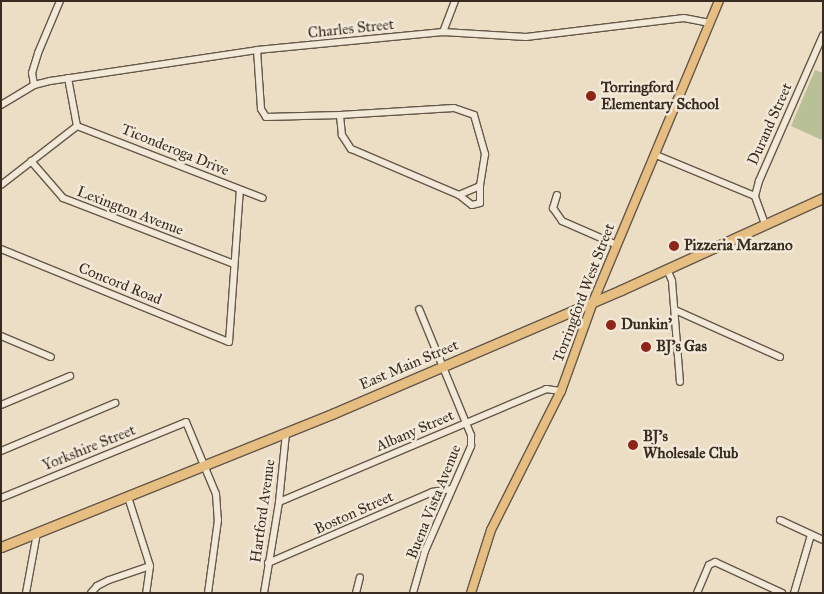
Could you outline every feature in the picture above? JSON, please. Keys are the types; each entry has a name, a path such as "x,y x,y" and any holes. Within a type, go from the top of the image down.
{"highway":[{"name":"East Main Street","path":"1,547 286,433 593,302 823,198"}],"main road":[{"name":"Torringford West Street","path":"471,593 491,530 562,391 593,302 719,1"}],"street":[{"path":"34,85 32,73 38,53 60,1"},
{"path":"443,32 455,1"},
{"name":"Charles Street","path":"1,105 34,85 68,78 257,50 443,32 526,37 684,18 709,23"},
{"name":"Durand Street","path":"755,196 823,35"},
{"path":"257,50 261,109 266,117 340,115 454,108 474,115 485,154 480,186 480,203 472,204 459,195 351,149 342,135 340,115"},
{"path":"1,185 77,126 68,78"},
{"name":"Ticonderoga Drive","path":"77,126 263,198"},
{"path":"656,155 755,196 765,224"},
{"name":"Lexington Avenue","path":"31,161 62,198 234,264"},
{"path":"459,195 480,186"},
{"path":"234,264 240,190"},
{"path":"557,195 553,208 562,221 617,244"},
{"name":"Concord Road","path":"1,249 229,342 234,264"},
{"path":"667,268 675,310 680,382"},
{"name":"Buena Vista Avenue","path":"413,593 425,551 450,488 470,446 471,435 444,365 419,309"},
{"path":"675,310 780,357"},
{"path":"1,336 51,357"},
{"path":"1,405 70,376"},
{"name":"Albany Street","path":"279,502 546,389 562,391"},
{"path":"1,451 115,403"},
{"name":"Yorkshire Street","path":"1,498 186,422 205,464"},
{"name":"Hartford Avenue","path":"264,593 279,502 286,433"},
{"path":"205,464 216,494 218,520 208,593"},
{"name":"Boston Street","path":"268,563 432,492 450,488"},
{"path":"128,497 150,566 146,593"},
{"path":"780,520 823,540"},
{"path":"26,593 37,533"},
{"path":"794,593 811,535"},
{"path":"697,593 709,565 715,562 782,593"},
{"path":"91,593 97,586 109,580 150,566"},
{"path":"356,593 360,577"}],"green space":[{"path":"815,70 823,73 822,140 791,126"}],"place":[{"name":"Torringford Elementary School","path":"591,96"},
{"name":"Pizzeria Marzano","path":"674,246"},
{"name":"Dunkin'","path":"611,325"},
{"name":"BJ's Gas","path":"646,347"},
{"name":"BJ's Wholesale Club","path":"633,445"}]}
